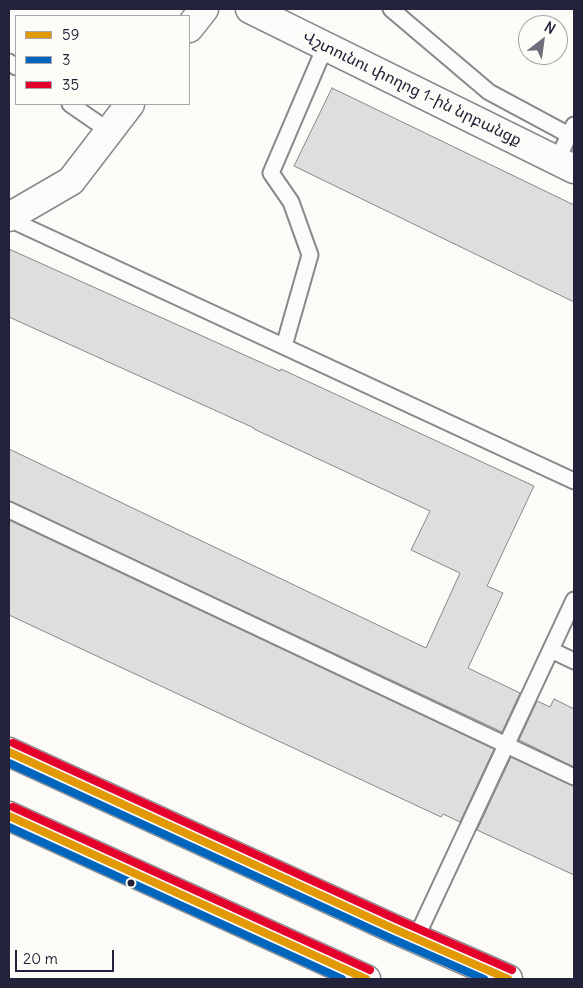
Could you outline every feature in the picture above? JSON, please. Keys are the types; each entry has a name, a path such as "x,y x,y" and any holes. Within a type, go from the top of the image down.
{"main road":[{"path":"190,27 204,9"},
{"name":"Վշտունու փողոց 1-ին նրբանցք","path":"250,9 566,164"},
{"path":"9,218 70,182 129,105"},
{"path":"9,752 508,979"},
{"path":"9,816 366,979"}],"lane":[{"path":"391,9 489,92 572,130 566,164"},
{"path":"284,346 310,255 291,202 272,173 325,47"},
{"path":"71,105 109,131"},
{"path":"9,218 574,481"},
{"path":"9,510 574,777"},
{"path":"416,938 574,600"},
{"path":"551,650 574,661"}],"building":[{"path":"332,88 574,205 574,302 294,166"},
{"path":"9,249 280,371 281,369 534,486 487,586 503,593 468,668 520,693 502,732 9,501 9,449 426,648 460,573 411,550 430,511 254,428 9,317"},
{"path":"9,520 494,749 460,822 443,814 441,817 9,615"},
{"path":"554,699 574,709 574,767 519,740 537,701 550,707"},
{"path":"511,757 574,786 574,875 477,830"}],"transit line":[{"name":"35","path":"13,743 396,919 512,970"},
{"name":"59","path":"9,752 392,928 508,979"},
{"name":"3","path":"9,763 388,937 484,979"},
{"name":"35","path":"13,807 370,970"},
{"name":"59","path":"9,816 366,979"},
{"name":"3","path":"9,827 342,979"}]}
